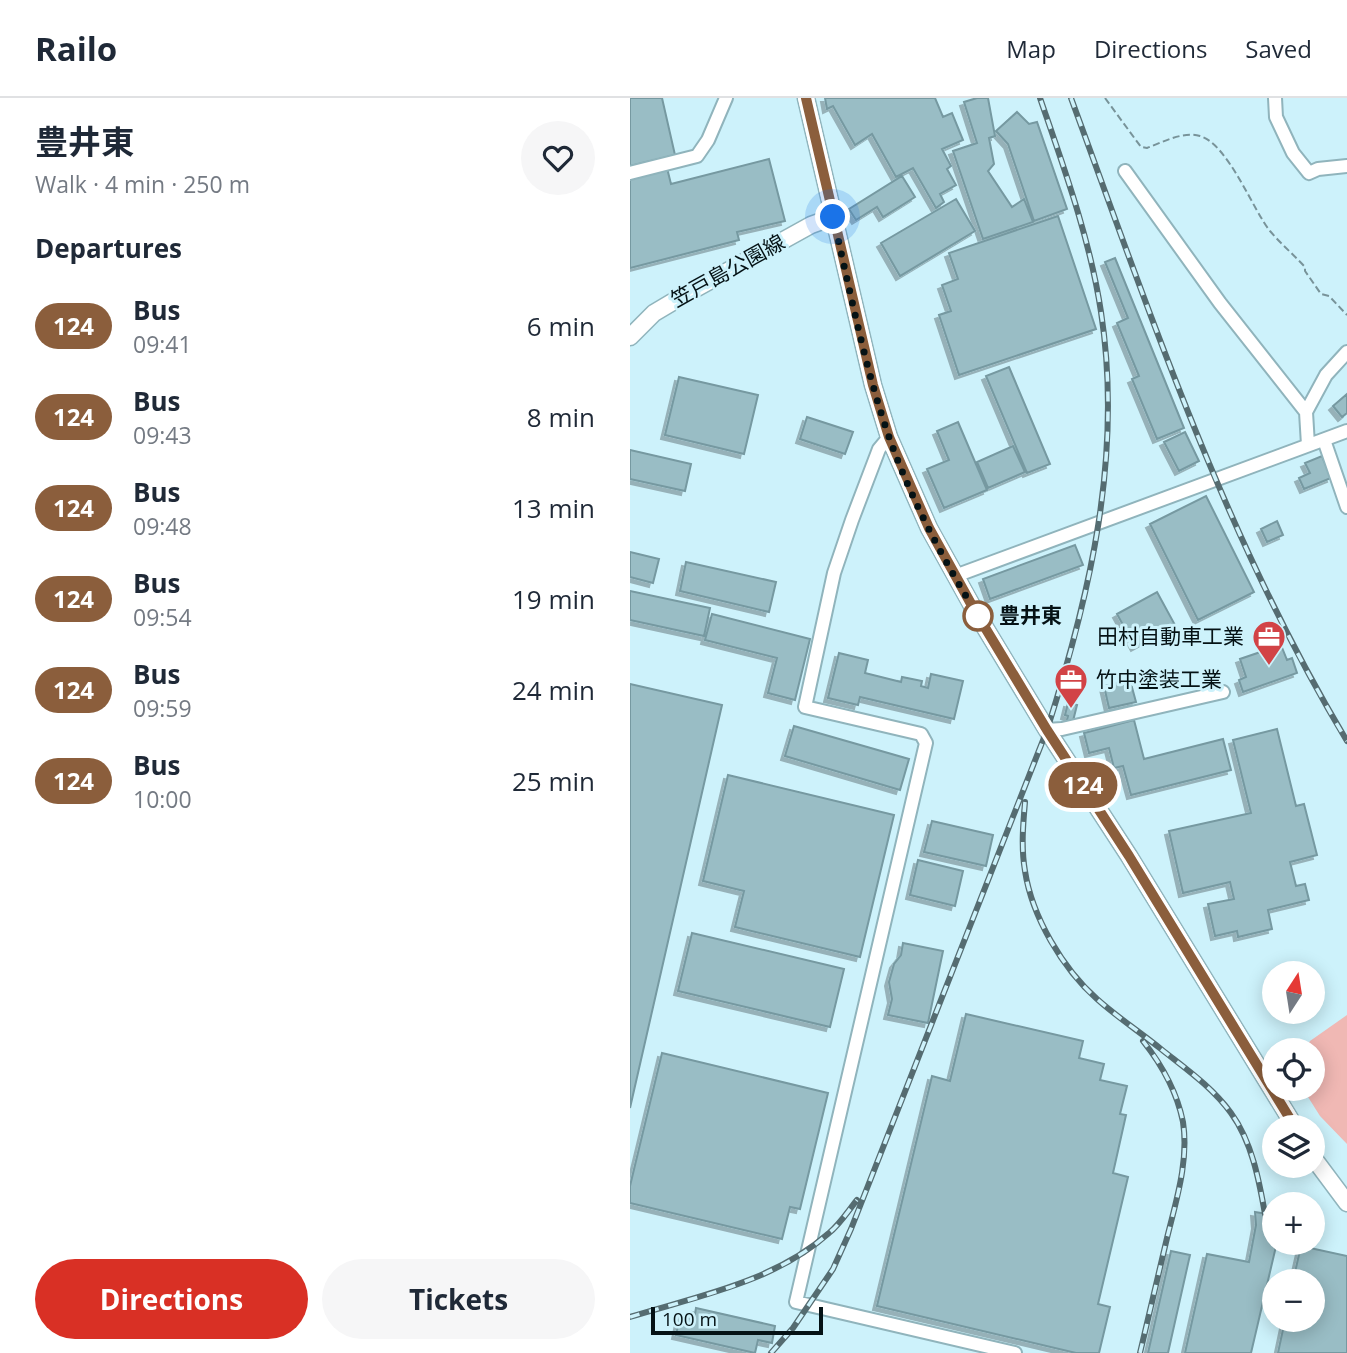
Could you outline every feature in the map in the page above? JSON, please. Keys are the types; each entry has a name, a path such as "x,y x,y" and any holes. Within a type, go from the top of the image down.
{"main road":[{"path":"806,98 873,385 889,437 929,528 1047,730 1129,856 1288,1115"},
{"name":"笠戸島公園線","path":"633,330 654,313 686,294 811,225 833,217"},
{"path":"1325,1173 1347,1203"}],"street":[{"path":"630,173 697,156 708,140 726,98"},
{"path":"1275,98 1276,117 1293,153 1309,173 1318,169 1347,166"},
{"path":"1125,172 1220,303 1306,412"},
{"path":"1308,445 1306,412 1326,375 1347,352"},
{"path":"955,576 1347,431"},
{"path":"889,437 879,449 834,573 805,707 921,734 926,743 796,1302 1014,1353"},
{"path":"1324,440 1347,507"},
{"path":"1047,730 1062,729 1223,692"}],"path":[{"path":"1105,98 1141,147 1147,148 1185,135 1200,136 1211,142 1244,184 1269,230 1305,267 1304,271 1321,294 1329,296 1347,315"}],"shaded area":[{"path":"1347,1015 1347,1144 1325,1121 1325,1115 1319,1115 1311,1101 1325,1101 1325,1038 1314,1038"}],"building":[{"path":"630,98 662,98 675,155 630,166"},
{"path":"825,98 935,98 943,117 952,113 963,140 942,149 951,166 947,169 956,185 940,194 944,202 936,208 913,168 896,177 872,134 855,145 833,106 827,109"},
{"path":"988,98 995,136 989,138 994,164 988,171 1012,207 1024,199 1033,222 983,239 953,151 977,143 964,102"},
{"path":"1017,112 1029,124 1037,122 1067,209 1034,221 1008,144 996,131"},
{"path":"769,159 785,221 737,232 739,240 630,268 630,177 667,168 671,184"},
{"path":"902,176 915,197 883,217 877,207 856,220 849,209"},
{"path":"956,199 975,231 900,276 881,243"},
{"path":"1058,216 1096,329 959,375 939,315 951,311 942,285 958,279 949,253"},
{"path":"1115,258 1184,428 1157,439 1132,379 1139,376 1117,323 1128,318 1105,262"},
{"path":"1009,367 1050,464 1027,473 986,376"},
{"path":"679,377 758,395 744,454 665,435"},
{"path":"1347,394 1347,413 1342,417 1333,406"},
{"path":"807,417 853,432 845,454 800,439"},
{"path":"958,422 987,490 944,508 927,469 949,460 937,431"},
{"path":"1185,432 1199,461 1179,471 1164,442"},
{"path":"1013,446 1025,472 988,488 977,462"},
{"path":"630,450 691,464 685,491 630,479"},
{"path":"1322,456 1331,478 1304,489 1299,478 1310,473 1305,463"},
{"path":"1206,496 1254,592 1198,620 1150,524"},
{"path":"1277,521 1283,535 1267,542 1261,529"},
{"path":"1075,545 1083,565 990,599 983,579"},
{"path":"630,552 659,559 653,583 630,577"},
{"path":"686,562 776,582 769,612 680,591"},
{"path":"630,591 710,608 704,636 630,620"},
{"path":"1157,592 1175,625 1135,647 1117,614"},
{"path":"712,614 810,639 795,700 768,693 777,658 705,640"},
{"name":"田村自動車工業","path":"1281,645 1287,660 1292,658 1297,673 1243,692 1239,680 1246,677 1240,659"},
{"path":"839,653 868,660 865,673 901,682 902,677 922,681 921,686 928,688 931,674 963,681 954,719 860,697 858,705 828,698"},
{"path":"1130,680 1136,702 1109,708 1104,686"},
{"path":"630,684 722,705 630,1108"},
{"name":"竹中塗装工業","path":"1068,703 1077,705 1072,725 1066,724"},
{"path":"1134,720 1144,759 1223,739 1231,770 1131,795 1123,766 1114,768 1109,748 1089,753 1084,733"},
{"path":"794,726 909,759 900,790 785,756"},
{"path":"1277,729 1296,806 1304,804 1317,855 1290,862 1296,886 1305,884 1309,900 1268,910 1272,929 1238,937 1237,931 1215,936 1208,904 1234,899 1230,882 1183,893 1169,831 1251,813 1233,740"},
{"path":"728,775 894,815 860,957 735,927 744,891 703,881"},
{"path":"932,821 993,835 986,866 924,852"},
{"path":"918,860 963,871 955,906 910,895"},
{"path":"692,933 844,969 830,1027 678,991"},
{"path":"903,943 943,951 928,1023 888,1015 892,999 889,982 894,964 901,955"},
{"path":"966,1014 1083,1041 1079,1058 1104,1064 1100,1080 1127,1086 1120,1114 1126,1115 1113,1173 1128,1177 1098,1304 1110,1307 1099,1353 1076,1353 877,1306 932,1076 950,1081"},
{"path":"662,1053 828,1093 800,1209 790,1207 782,1239 630,1203 630,1186"},
{"path":"1255,1212 1262,1213 1262,1255 1274,1255 1271,1269 1262,1269 1262,1306 1251,1353 1185,1353 1207,1254 1249,1262 1256,1225"},
{"path":"1171,1251 1190,1255 1168,1353 1148,1353"},
{"path":"1325,1251 1347,1256 1347,1353 1278,1353 1282,1332 1325,1332 1325,1269 1296,1269 1299,1255 1325,1255"},
{"path":"696,1308 775,1326 772,1343 758,1340 755,1353 676,1335 680,1316 694,1320"}],"railway":[{"path":"771,1353 793,1328 833,1269 851,1229 1047,730 1077,628 1089,576 1105,472 1107,365 1101,312 1090,258 1040,98"},
{"path":"1071,98 1162,344 1228,507 1304,665 1347,741"},
{"path":"1025,802 1025,871 1034,906 1051,941 1084,987 1198,1079 1231,1113 1249,1149 1262,1199"},
{"path":"1140,1353 1178,1195 1184,1151 1183,1122 1177,1100 1162,1069 1143,1041"},
{"path":"630,1317 734,1286 784,1264 829,1233 857,1200"}],"bus line":[{"name":"124","path":"806,98 873,385 889,437 929,528 975,611 1047,730 1129,856 1288,1115"}],"place":[{"name":"豊井東","path":"978,616"},
{"name":"田村自動車工業","path":"1269,667"},
{"name":"竹中塗装工業","path":"1071,710"}],"route":[{"path":"833,217 873,385 889,437 929,528 978,616"}]}
